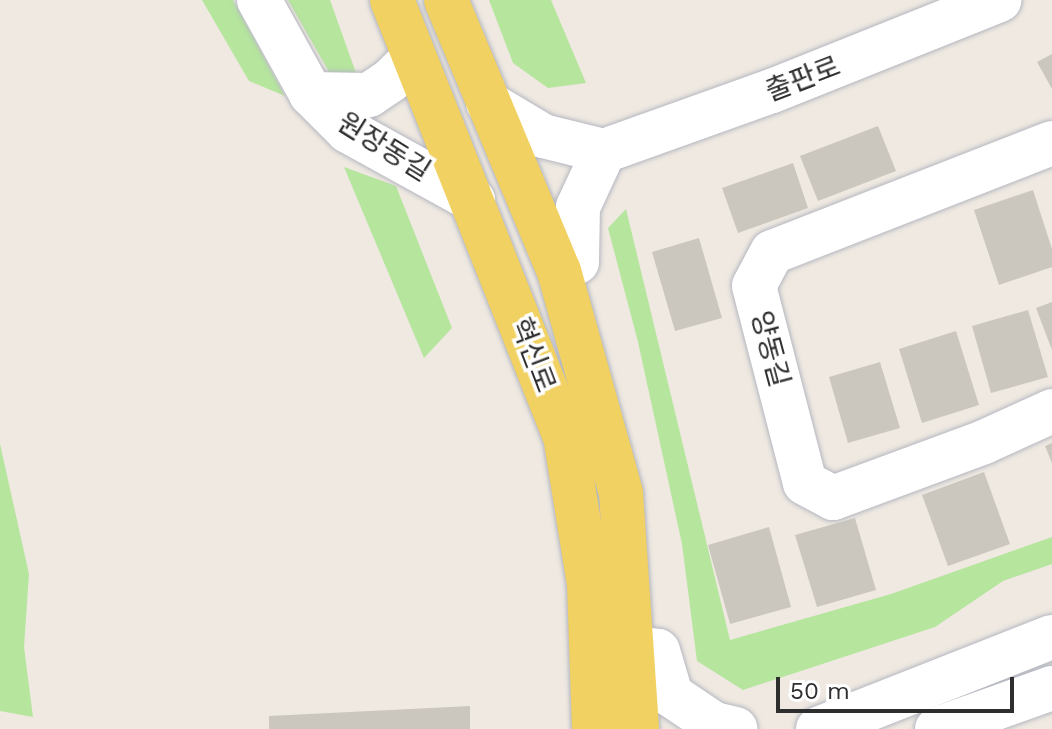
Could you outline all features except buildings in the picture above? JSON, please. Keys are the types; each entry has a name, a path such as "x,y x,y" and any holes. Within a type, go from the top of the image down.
{"main road":[{"name":"혁신로","path":"392,0 565,436 589,585 594,729"},
{"name":"혁신로","path":"446,0 559,271 621,493 634,648 637,729"}],"street":[{"name":"원장동길","path":"259,0 311,94 348,131 473,200"},
{"name":"출판로","path":"604,151 772,91 1000,0"},
{"path":"311,94 369,95 390,81 414,57"},
{"path":"488,103 543,136 604,151 578,207 577,262 559,271"},
{"name":"양동길","path":"1052,143 772,252 754,286 805,483 833,498 984,442 1052,411"},
{"path":"818,729 1052,637"},
{"path":"634,648 658,651 671,695 714,724 735,729"},
{"path":"937,729 1052,688"}],"green space":[{"path":"202,0 233,0 285,96 249,81"},
{"path":"288,0 330,0 356,73 332,77"},
{"path":"489,0 551,0 586,83 548,88 513,63"},
{"path":"344,167 396,186 452,328 424,358"},
{"path":"626,209 730,640 891,594 1052,537 1052,564 1003,581 935,627 743,690 697,661 682,544 638,342 608,228"},
{"path":"0,444 29,574 24,647 33,717 0,711"}]}
